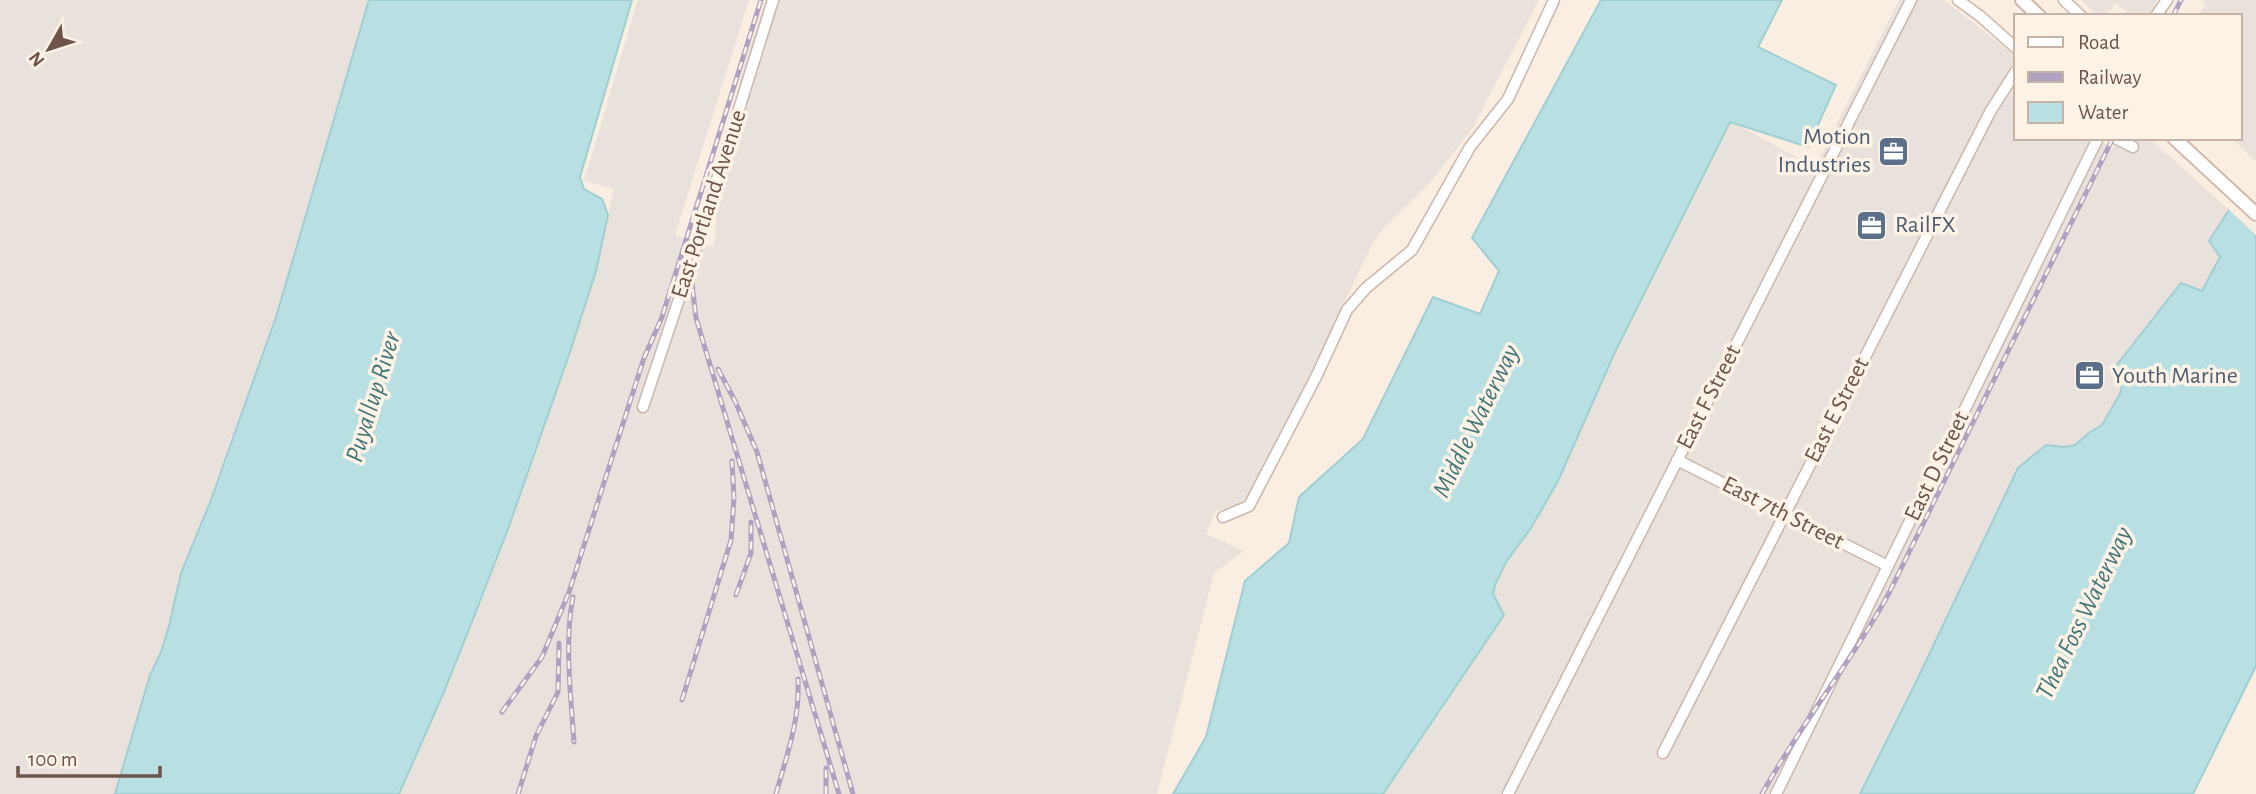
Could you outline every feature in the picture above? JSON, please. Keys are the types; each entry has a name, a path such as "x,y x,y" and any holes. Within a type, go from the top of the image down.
{"street":[{"name":"East Portland Avenue","path":"643,407 773,0"},
{"path":"1223,517 1249,506 1348,310 1366,288 1412,250 1470,147 1508,99 1554,0"},
{"name":"East F Street","path":"1508,794 1911,0"},
{"path":"1958,0 2014,46"},
{"path":"2022,0 2037,14"},
{"path":"2064,0 2079,14"},
{"name":"East E Street","path":"1663,753 1990,112 2014,74"},
{"name":"East D Street","path":"1776,794 2097,140"},
{"path":"2119,140 2133,148"},
{"path":"2176,140 2256,214"},
{"name":"East 7th Street","path":"1677,460 1888,566"}],"shaded area":[{"path":"0,0 369,0 276,317 211,500 181,573 169,626 150,675 115,794 0,794"},
{"path":"638,0 749,0 675,235 714,247 728,132 744,65 766,0 1539,0 1472,129 1429,184 1383,229 1372,244 1249,502 1216,511 1206,534 1244,551 1214,573 1157,794 399,794 443,694 508,529 586,304 614,189 584,181"},
{"path":"1899,0 1944,0 2014,54 2014,140 2102,140 2112,151 2116,140 2151,140 2229,210 2209,241 2221,257 2202,291 2180,283 2116,366 2122,377 2121,392 2102,425 2075,445 2046,445 2018,468 1860,794 1383,794 1504,615 1493,594 1494,585 1558,481 1615,352 1730,121 1815,167"},
{"path":"2081,0 2157,0 2151,14 2124,14 2126,11 2115,3 2111,10 2096,14"},
{"path":"2202,0 2256,0 2256,161 2233,140 2242,140 2242,14 2199,14 2206,5"}],"water":[{"name":"Puyallup River","path":"369,0 632,0 580,177 584,189 602,199 608,215 596,271 508,529 443,694 399,794 115,794 150,675 169,626 181,573 211,500 276,317"},
{"name":"Middle Waterway","path":"1601,0 1782,0 1758,47 1836,85 1808,147 1730,122 1615,352 1558,481 1531,528 1506,562 1495,585 1493,594 1504,615 1383,794 1173,794 1206,737 1245,581 1289,543 1299,497 1363,439 1433,297 1480,314 1499,271 1472,238"},
{"name":"Thea Foss Waterway","path":"2256,196 2256,666 2193,794 1860,794 2018,468 2046,445 2075,445 2102,425 2121,392 2122,377 2116,366 2181,283 2202,291 2220,257 2209,241 2234,202"}],"pier":[{"path":"2253,193 2256,196 2256,235 2226,207 2231,199"}],"railway":[{"path":"502,712 542,657 569,592 644,358 662,317 761,0"},
{"path":"2174,14 2181,0"},
{"path":"1762,794 1888,595 2112,140"},
{"path":"691,241 690,266 696,318 839,794"},
{"path":"718,369 757,452 853,794"},
{"path":"682,700 731,540 734,498 732,461"},
{"path":"736,595 751,553 751,522"},
{"path":"573,597 569,651 574,742"},
{"path":"518,794 536,736 558,692 559,643"},
{"path":"776,794 795,723 798,679"},
{"path":"826,768 826,794"}],"place":[{"name":"Motion Industries","path":"1894,151"},
{"name":"RailFX","path":"1872,225"},
{"name":"Youth Marine","path":"2089,376"}]}
